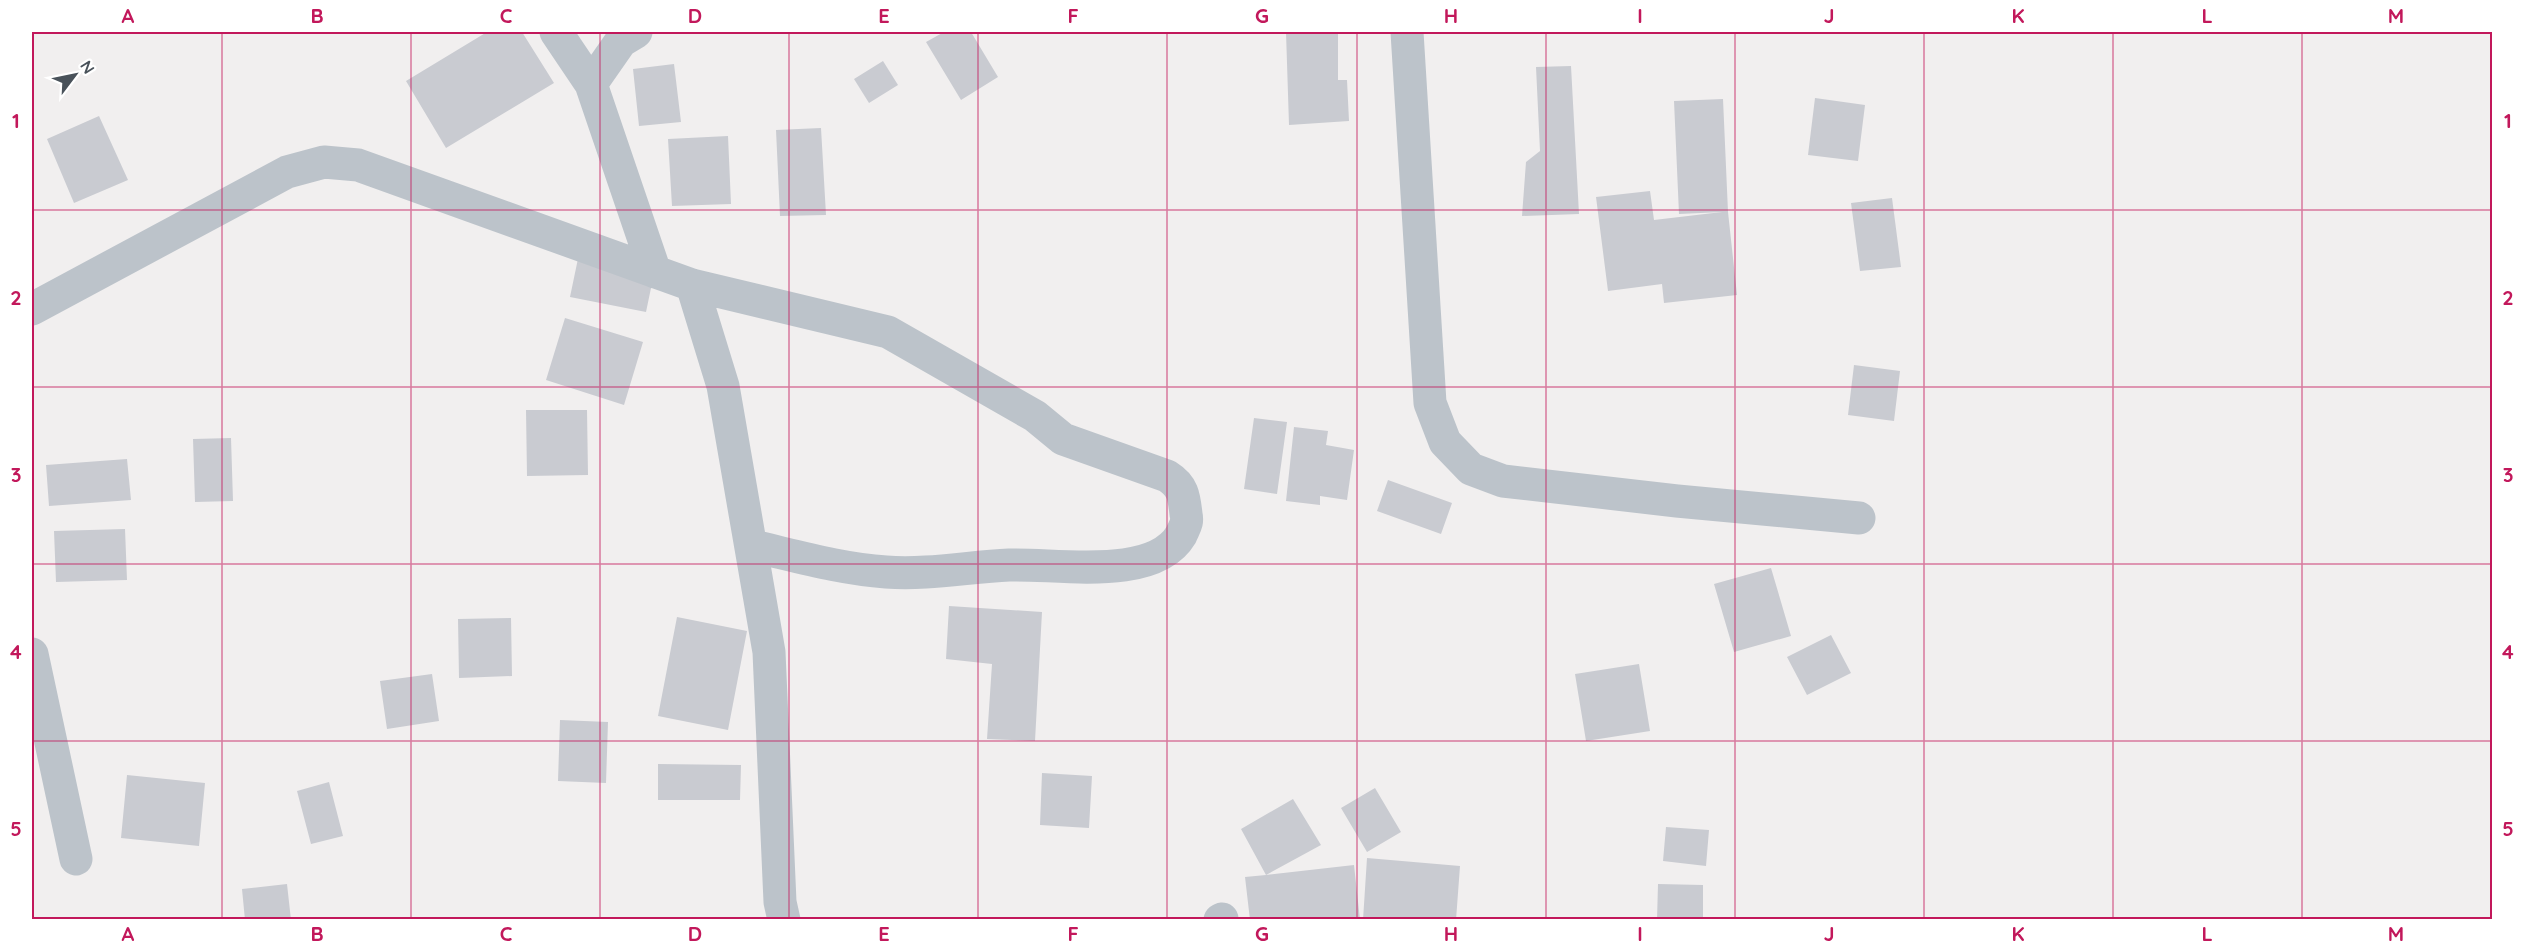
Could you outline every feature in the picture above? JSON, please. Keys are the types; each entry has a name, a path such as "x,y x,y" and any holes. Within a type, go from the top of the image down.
{"street":[{"path":"556,32 591,84 655,272"},
{"path":"591,84 621,41 636,32"},
{"path":"1407,32 1430,403 1445,442 1471,469 1503,481 1677,501 1859,518"},
{"path":"32,309 286,172 324,162 358,165 693,285 888,332 909,341 1035,416 1063,439 1167,476 1184,492 1188,522 1174,545 1159,556 1138,563 1087,566 1010,565 915,573 885,572 752,546"},
{"path":"693,285 723,386 769,652 780,902 784,920"},
{"path":"32,654 76,859"}],"building":[{"path":"487,32 522,32 554,83 446,148 406,81"},
{"path":"944,32 971,32 998,77 961,100 926,42"},
{"path":"1286,32 1338,32 1338,80 1347,80 1349,121 1289,125"},
{"path":"883,61 898,85 869,103 854,79"},
{"path":"674,64 681,122 639,126 633,69"},
{"path":"1571,66 1579,214 1522,216 1526,162 1540,151 1536,67"},
{"path":"1815,98 1865,105 1858,161 1808,155"},
{"path":"1723,99 1728,212 1737,295 1664,303 1662,284 1608,291 1596,197 1650,191 1654,220 1722,212 1679,214 1674,101"},
{"path":"99,116 128,180 74,203 47,139"},
{"path":"821,128 826,215 780,216 776,130"},
{"path":"728,136 731,204 672,206 668,139"},
{"path":"1892,198 1901,267 1860,271 1851,203"},
{"path":"580,249 656,264 646,312 570,297"},
{"path":"565,318 643,342 624,405 546,380"},
{"path":"1854,365 1900,371 1894,421 1848,415"},
{"path":"526,410 587,410 588,475 527,476"},
{"path":"1254,418 1287,422 1277,494 1244,489"},
{"path":"1294,427 1328,431 1326,445 1354,450 1347,500 1320,496 1320,505 1286,501"},
{"path":"231,438 233,501 195,502 193,439"},
{"path":"127,459 131,500 49,506 46,465"},
{"path":"1388,480 1452,503 1441,534 1377,511"},
{"path":"125,529 127,580 56,582 54,531"},
{"path":"1771,568 1791,636 1734,652 1714,584"},
{"path":"949,606 1042,612 1035,741 987,739 992,664 946,659"},
{"path":"677,617 747,631 728,730 658,716"},
{"path":"511,618 512,676 459,678 458,619"},
{"path":"1831,635 1851,673 1807,695 1787,657"},
{"path":"1639,664 1650,731 1586,741 1575,674"},
{"path":"432,674 439,721 387,729 380,681"},
{"path":"560,720 608,722 606,783 558,781"},
{"path":"658,764 741,765 740,800 658,800"},
{"path":"1042,773 1092,776 1089,828 1040,825"},
{"path":"127,775 205,783 199,846 121,838"},
{"path":"329,782 343,836 311,844 297,791"},
{"path":"1375,788 1401,832 1367,852 1341,808"},
{"path":"1293,799 1321,845 1266,875 1241,829"},
{"path":"1666,827 1709,830 1706,866 1663,861"},
{"path":"1367,858 1460,866 1456,920 1363,920"},
{"path":"1354,865 1360,920 1250,920 1245,877"},
{"path":"287,884 291,920 245,920 242,889"},
{"path":"1658,884 1703,885 1703,920 1657,920"}]}
